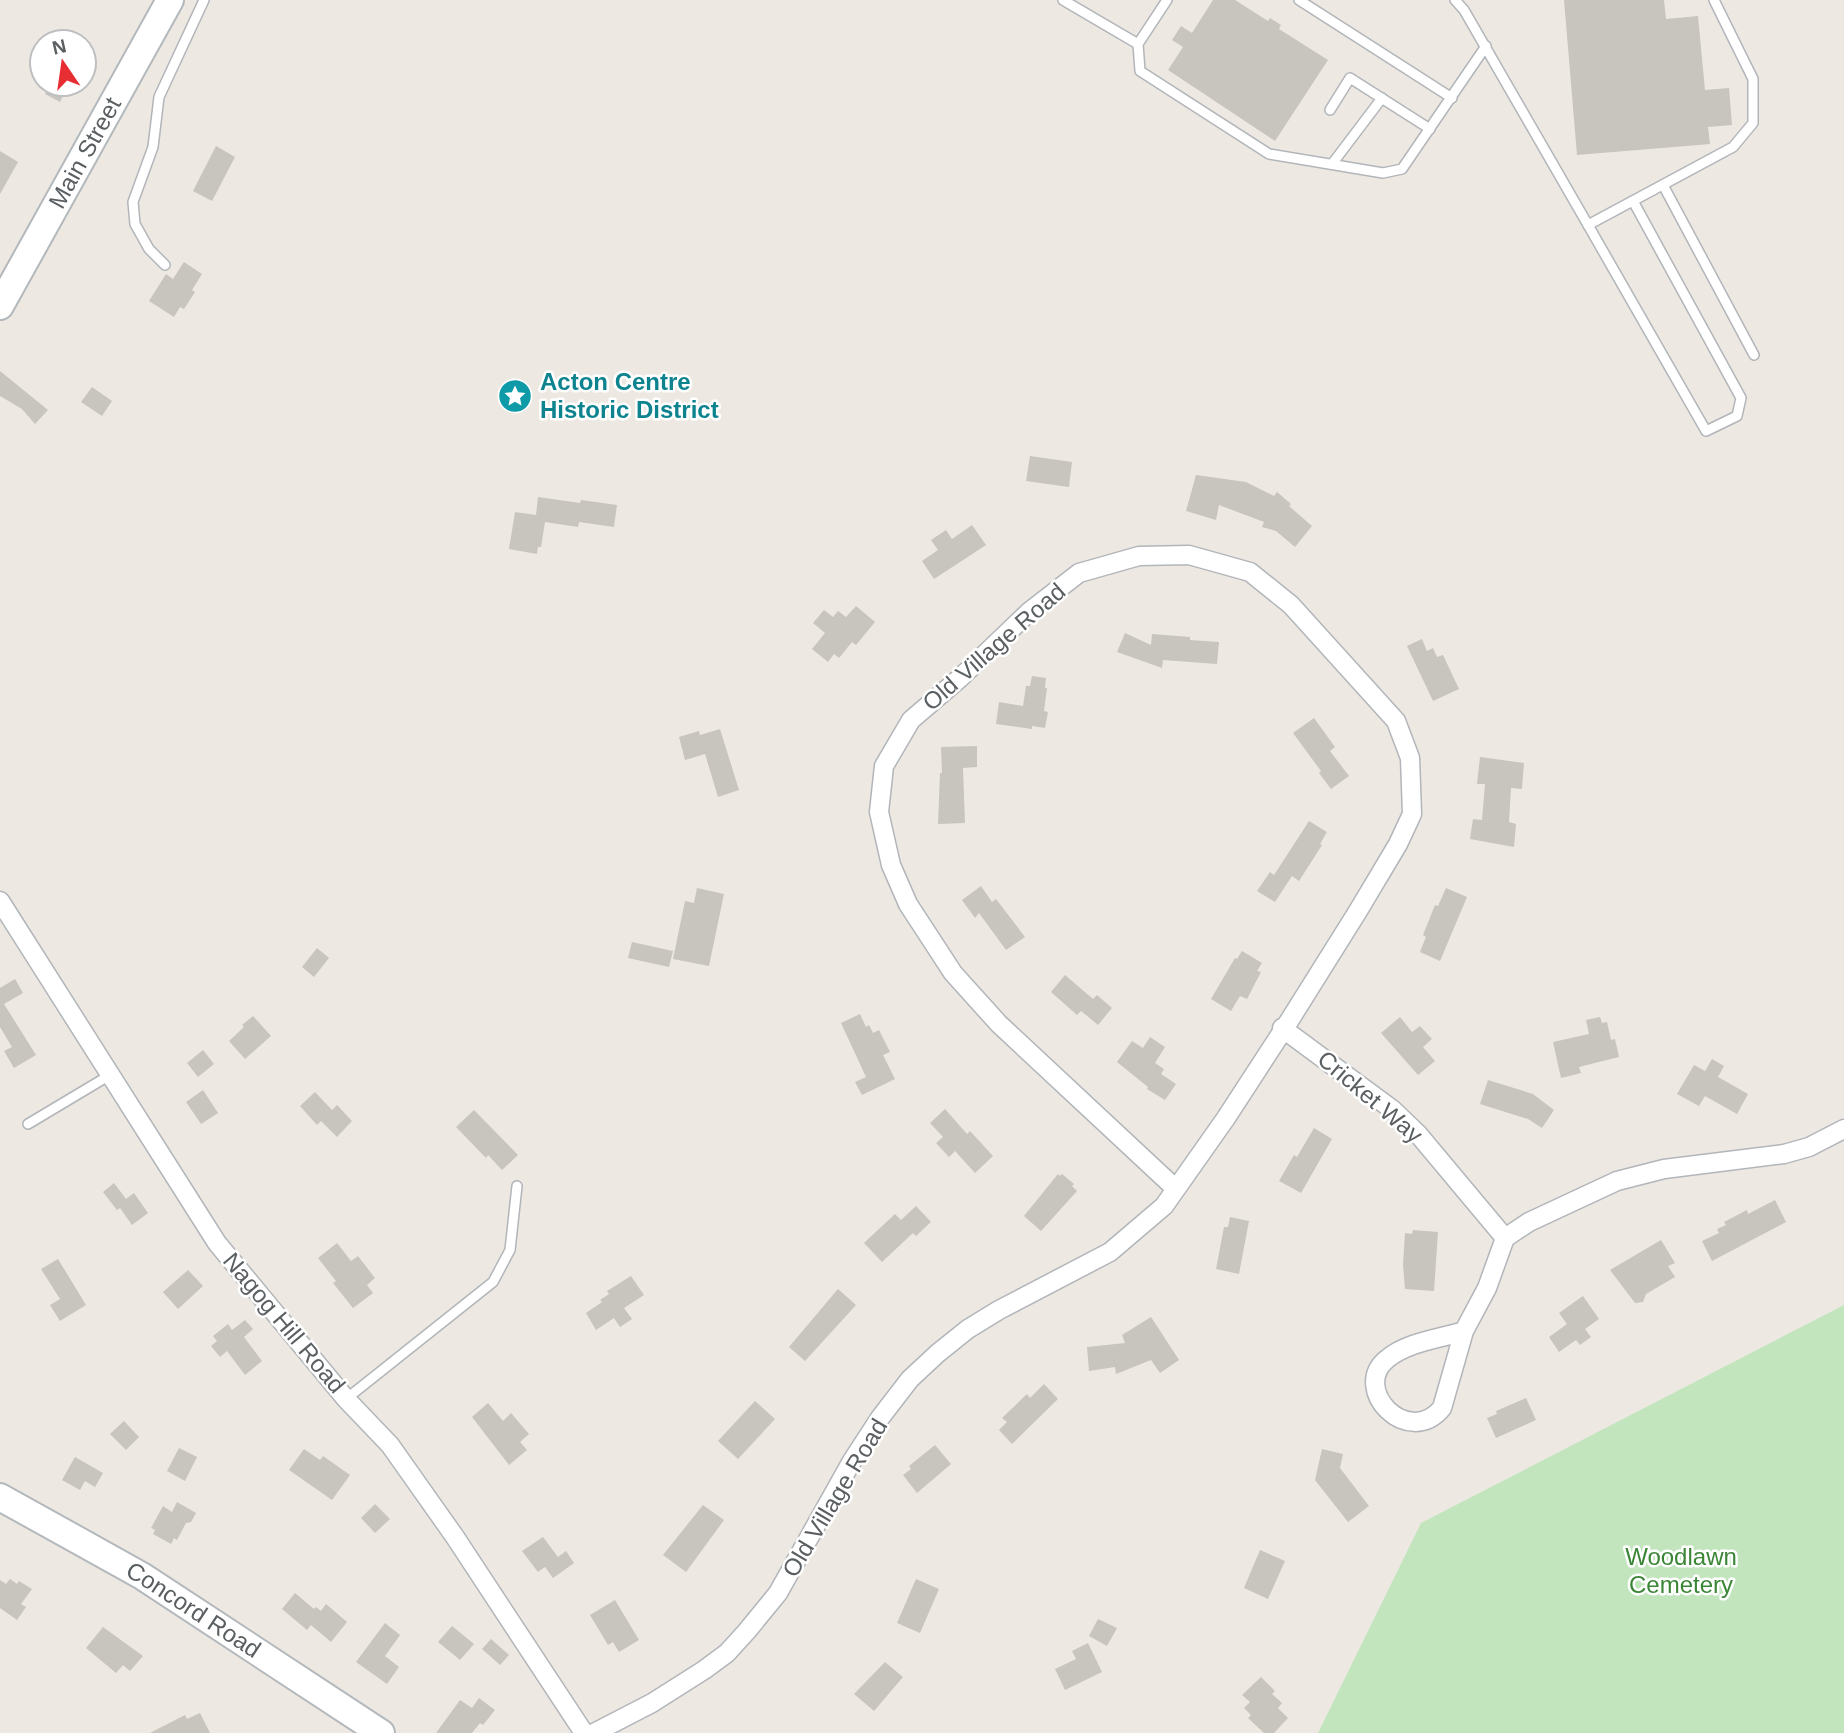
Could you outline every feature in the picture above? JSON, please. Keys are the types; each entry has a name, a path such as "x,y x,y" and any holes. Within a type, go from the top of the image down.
{"street":[{"name":"Main Street","path":"0,306 170,0"},
{"name":"Old Village Road","path":"594,1733 652,1703 704,1670 727,1653 747,1631 778,1593 852,1461 880,1418 910,1380 929,1362 979,1322 1110,1252 1164,1206 1176,1189 1226,1118 1291,1018 1364,900 1412,814 1410,758 1396,721 1291,605 1250,572 1189,555 1139,556 1079,573 1030,611 960,678 911,720 884,765 879,812 891,865 908,904 953,973 999,1024 1176,1189"},
{"name":"Nagog Hill Road","path":"0,901 217,1243 346,1399 390,1445 514,1624 584,1733"},
{"name":"Cricket Way","path":"1282,1028 1393,1110 1432,1151 1505,1238"},
{"path":"1464,1331 1407,1348 1382,1364 1377,1375 1376,1390 1382,1404 1392,1414 1416,1422 1428,1420 1438,1413 1448,1393 1464,1331 1487,1288 1505,1238 1529,1222 1617,1181 1664,1169 1784,1154 1809,1147 1844,1129"},
{"name":"Concord Road","path":"0,1497 142,1576 381,1733"}],"lane":[{"path":"165,265 149,249 135,224 133,202 153,147 159,97 204,0"},
{"path":"1063,0 1138,44"},
{"path":"1167,0 1138,44 1140,71 1269,153 1383,173 1402,169 1486,46"},
{"path":"1299,0 1452,98"},
{"path":"1455,0 1486,46 1706,431 1737,415 1741,398 1633,201"},
{"path":"1588,225 1733,147 1753,123 1753,79 1714,0"},
{"path":"1330,110 1350,78 1430,129"},
{"path":"1332,164 1382,98"},
{"path":"1663,185 1754,355"},
{"path":"28,1124 110,1075"},
{"path":"346,1399 493,1282 510,1250 517,1186"}],"green space":[{"name":"Woodlawn Cemetery","path":"1844,1305 1844,1733 1318,1733 1421,1523"}],"building":[{"path":"1213,0 1235,0 1268,21 1270,18 1281,25 1279,29 1328,60 1275,141 1168,70 1183,47 1172,40 1181,26 1192,33"},
{"path":"1564,0 1664,0 1666,19 1698,16 1705,90 1729,88 1732,125 1708,127 1710,144 1577,155"},
{"path":"216,146 235,157 212,201 193,191"},
{"path":"0,151 18,162 0,194"},
{"path":"184,262 202,274 184,309 180,307 174,317 149,301 166,274 173,279"},
{"path":"0,371 48,410 35,424 22,409 0,396"},
{"path":"92,387 112,401 102,416 81,402"},
{"path":"1030,456 1072,462 1069,487 1026,481"},
{"path":"1196,475 1246,482 1274,496 1277,492 1312,526 1295,547 1276,531 1262,527 1264,522 1219,505 1216,520 1186,511"},
{"path":"538,497 617,505 614,527 579,522 578,527 545,522 541,547 538,547 537,554 509,549 515,512 536,515"},
{"path":"972,525 986,545 934,579 922,561 938,550 931,540 946,530 952,539"},
{"path":"856,606 875,622 856,645 852,642 839,658 834,654 828,662 812,649 825,633 813,623 824,610 833,617 838,611 846,617"},
{"path":"1125,633 1151,645 1152,634 1219,642 1217,664 1163,660 1162,668 1117,652"},
{"path":"1422,639 1427,651 1433,648 1437,657 1443,655 1459,689 1433,701 1407,646"},
{"path":"1032,676 1046,678 1044,711 1048,712 1045,728 996,724 999,702 1023,706 1026,686 1030,686"},
{"path":"1314,718 1335,747 1330,751 1349,776 1331,789 1293,733"},
{"path":"720,729 739,790 718,797 705,754 685,760 679,737"},
{"path":"977,746 977,767 963,768 965,823 938,824 941,747"},
{"path":"1480,757 1524,763 1522,789 1511,788 1509,822 1516,824 1514,847 1470,839 1473,819 1482,820 1485,784 1477,784"},
{"path":"1309,821 1327,832 1320,844 1322,845 1299,881 1292,876 1275,902 1257,891 1270,872 1274,875"},
{"path":"981,886 992,902 996,899 1025,937 1006,950 979,913 975,918 962,900"},
{"path":"697,888 724,894 709,966 673,959 685,901 694,903"},
{"path":"1446,888 1467,897 1440,961 1420,952 1426,937 1423,935 1435,905 1438,906"},
{"path":"632,942 673,951 669,967 628,958"},
{"path":"317,948 329,958 314,977 302,967"},
{"path":"1242,951 1262,963 1257,971 1261,972 1247,999 1240,996 1231,1011 1211,999"},
{"path":"1065,975 1093,999 1097,995 1112,1008 1098,1025 1081,1011 1077,1015 1051,992"},
{"path":"15,979 23,993 4,1004 36,1055 14,1068 4,1051 12,1047 0,1027 0,988"},
{"path":"860,1014 866,1027 869,1025 873,1033 879,1030 890,1052 883,1055 895,1079 862,1095 855,1082 866,1077 841,1023"},
{"path":"253,1016 271,1036 245,1059 229,1041"},
{"path":"1400,1017 1412,1032 1420,1026 1432,1039 1423,1047 1435,1061 1418,1075 1381,1033"},
{"path":"1600,1017 1602,1023 1607,1022 1619,1057 1579,1067 1581,1073 1561,1078 1553,1042 1589,1034 1586,1020"},
{"path":"1150,1037 1165,1047 1155,1063 1164,1069 1161,1074 1176,1084 1165,1100 1147,1089 1148,1087 1117,1062 1132,1041 1143,1048"},
{"path":"203,1050 214,1064 198,1077 187,1063"},
{"path":"1712,1059 1724,1066 1718,1077 1748,1094 1737,1114 1705,1096 1699,1106 1677,1094 1694,1065 1705,1071"},
{"path":"1488,1080 1533,1094 1554,1110 1542,1128 1528,1119 1480,1104"},
{"path":"203,1090 218,1113 201,1124 186,1102"},
{"path":"315,1092 332,1110 337,1105 352,1121 337,1137 321,1121 317,1125 300,1106"},
{"path":"945,1109 967,1134 970,1131 993,1156 975,1173 955,1151 949,1157 936,1143 943,1137 930,1123"},
{"path":"474,1110 518,1155 502,1170 488,1155 486,1158 456,1127"},
{"path":"1314,1128 1332,1139 1301,1193 1279,1181"},
{"path":"1058,1174 1062,1174 1074,1184 1072,1186 1077,1191 1041,1231 1024,1216"},
{"path":"114,1183 126,1199 134,1193 148,1213 132,1225 120,1208 117,1210 103,1192"},
{"path":"1775,1200 1786,1222 1712,1261 1702,1241 1719,1233 1717,1229 1726,1225 1724,1222 1747,1210 1748,1214"},
{"path":"916,1206 931,1222 916,1236 913,1233 882,1262 864,1243 895,1214 901,1220"},
{"path":"1230,1217 1249,1221 1239,1274 1216,1269 1224,1227 1228,1227"},
{"path":"1413,1230 1438,1232 1434,1291 1405,1289 1405,1233 1412,1234"},
{"path":"1661,1240 1675,1263 1668,1266 1675,1277 1646,1294 1643,1302 1635,1303 1610,1270"},
{"path":"337,1243 351,1261 358,1256 375,1278 367,1285 373,1293 353,1308 318,1258"},
{"path":"58,1259 86,1305 60,1321 50,1305 60,1299 41,1269"},
{"path":"188,1270 203,1286 178,1309 163,1292"},
{"path":"631,1276 644,1295 624,1308 632,1319 620,1327 614,1318 596,1330 586,1313 602,1302 600,1300 609,1294 607,1291"},
{"path":"838,1289 856,1305 805,1361 789,1347"},
{"path":"1583,1296 1599,1319 1585,1329 1591,1337 1580,1345 1576,1340 1559,1352 1549,1337 1567,1324 1559,1313"},
{"path":"1151,1317 1179,1360 1160,1373 1151,1360 1116,1374 1115,1367 1089,1371 1087,1347 1125,1343 1122,1335"},
{"path":"245,1320 253,1329 244,1337 262,1361 245,1375 227,1351 220,1357 211,1346 217,1341 213,1336 228,1324 232,1330"},
{"path":"1044,1384 1058,1399 1012,1444 999,1430 1007,1422 1002,1418 1027,1394 1030,1398"},
{"path":"1526,1398 1536,1420 1496,1438 1487,1418 1497,1414 1496,1411"},
{"path":"755,1401 775,1419 738,1459 718,1441"},
{"path":"488,1403 503,1421 511,1413 529,1434 520,1442 527,1450 509,1465 472,1417"},
{"path":"124,1421 139,1437 126,1450 110,1434"},
{"path":"935,1445 951,1464 917,1493 903,1475 911,1469 909,1466"},
{"path":"179,1448 197,1457 185,1481 167,1471"},
{"path":"304,1449 320,1460 323,1456 350,1475 332,1500 289,1470"},
{"path":"1322,1449 1343,1454 1340,1468 1369,1506 1348,1522 1315,1480"},
{"path":"75,1457 103,1473 95,1487 85,1481 80,1490 62,1480"},
{"path":"177,1502 196,1513 191,1522 186,1523 177,1540 174,1538 171,1544 153,1534 155,1530 151,1528 163,1506 172,1512"},
{"path":"375,1504 390,1519 375,1533 361,1518"},
{"path":"703,1505 724,1520 686,1572 663,1555"},
{"path":"543,1537 558,1557 566,1551 574,1563 553,1578 545,1567 538,1572 522,1551"},
{"path":"1260,1550 1285,1561 1268,1599 1244,1588"},
{"path":"10,1579 32,1589 21,1604 26,1607 17,1620 0,1608 0,1580 6,1584"},
{"path":"916,1579 939,1589 920,1633 897,1623"},
{"path":"295,1593 314,1609 316,1607 321,1611 326,1604 347,1622 331,1642 311,1625 307,1630 282,1609"},
{"path":"615,1600 639,1640 619,1652 613,1642 608,1645 590,1615"},
{"path":"1098,1619 1117,1628 1107,1646 1089,1636"},
{"path":"385,1623 400,1635 385,1656 399,1667 387,1684 356,1662"},
{"path":"452,1626 474,1644 460,1660 438,1642"},
{"path":"103,1627 143,1656 130,1671 123,1665 116,1673 86,1648"},
{"path":"491,1639 509,1655 500,1665 482,1649"},
{"path":"1088,1643 1102,1672 1065,1690 1055,1669 1076,1659 1072,1651"},
{"path":"885,1662 903,1677 874,1711 854,1694"},
{"path":"1261,1677 1275,1691 1272,1694 1282,1703 1278,1708 1288,1718 1274,1733 1264,1733 1248,1718 1251,1715 1244,1708 1250,1702 1242,1695"},
{"path":"479,1698 495,1710 483,1725 480,1723 472,1733 436,1733 460,1700 472,1708"},
{"path":"200,1713 210,1733 150,1733 185,1715 187,1719"}],"place":[{"name":"Acton Centre Historic District","path":"515,396"}]}
